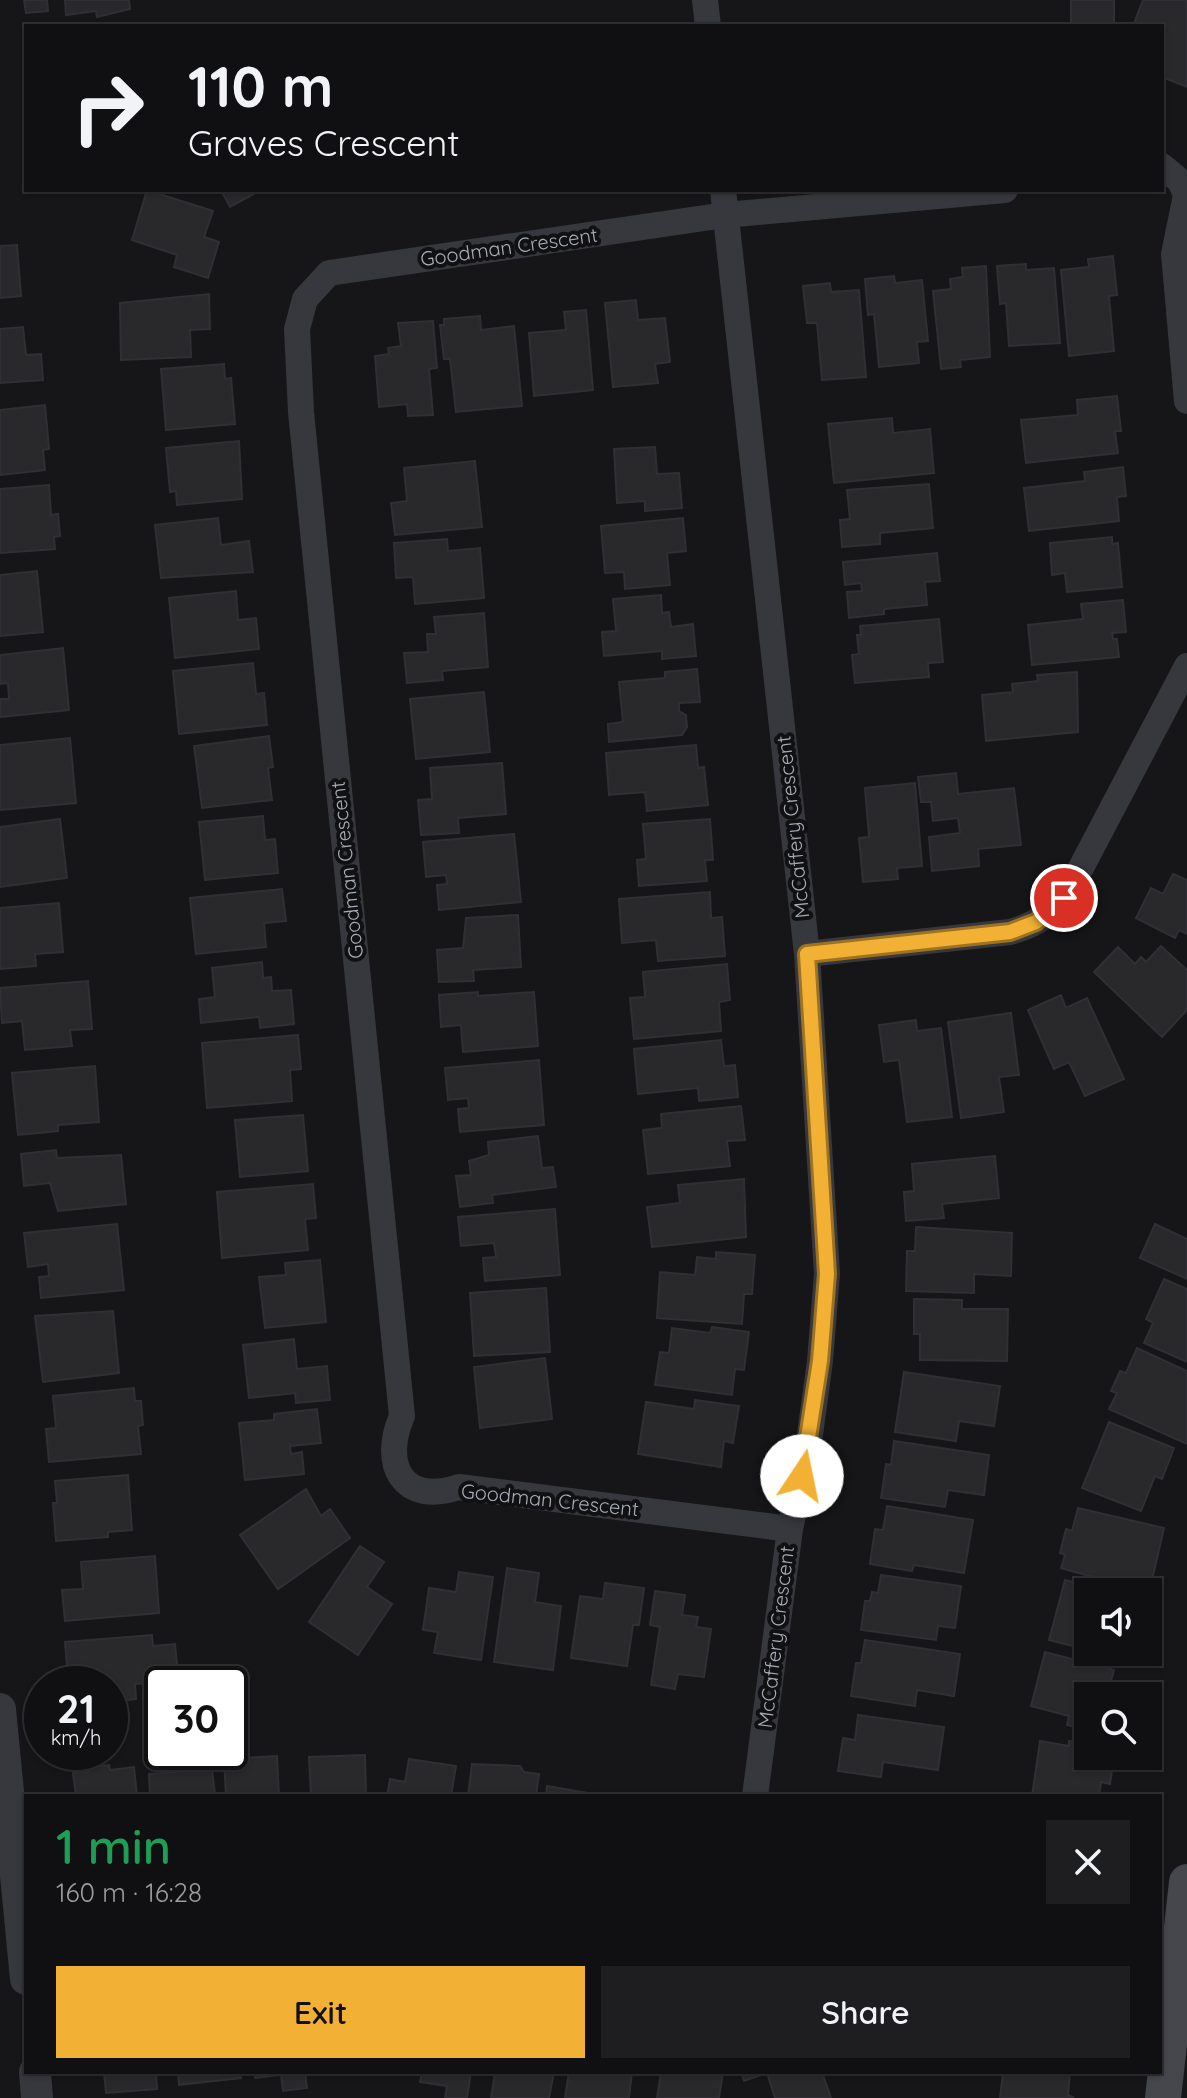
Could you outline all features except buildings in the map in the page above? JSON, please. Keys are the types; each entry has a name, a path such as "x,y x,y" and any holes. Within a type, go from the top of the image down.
{"main road":[{"path":"1163,2098 1187,1882"}],"street":[{"path":"705,0 708,24"},
{"path":"1164,168 1180,181 1186,195 1174,254 1187,401"},
{"path":"724,203 962,192"},
{"name":"McCaffery Crescent","path":"724,203 807,954 827,1274 808,1449 790,1529 755,1794"},
{"name":"Goodman Crescent","path":"724,203 329,273 305,299 297,329 301,412 398,1368 402,1416 392,1438 395,1468 409,1486 427,1492 459,1487 790,1529"},
{"path":"807,954 1010,932 1036,922 1055,909 1078,875 1187,666"},
{"path":"0,1709 24,1936"},
{"path":"35,2074 37,2098"}],"route":[{"path":"802,1476 820,1361 827,1274 807,954 1010,932 1036,922 1055,909 1064,898"}]}
